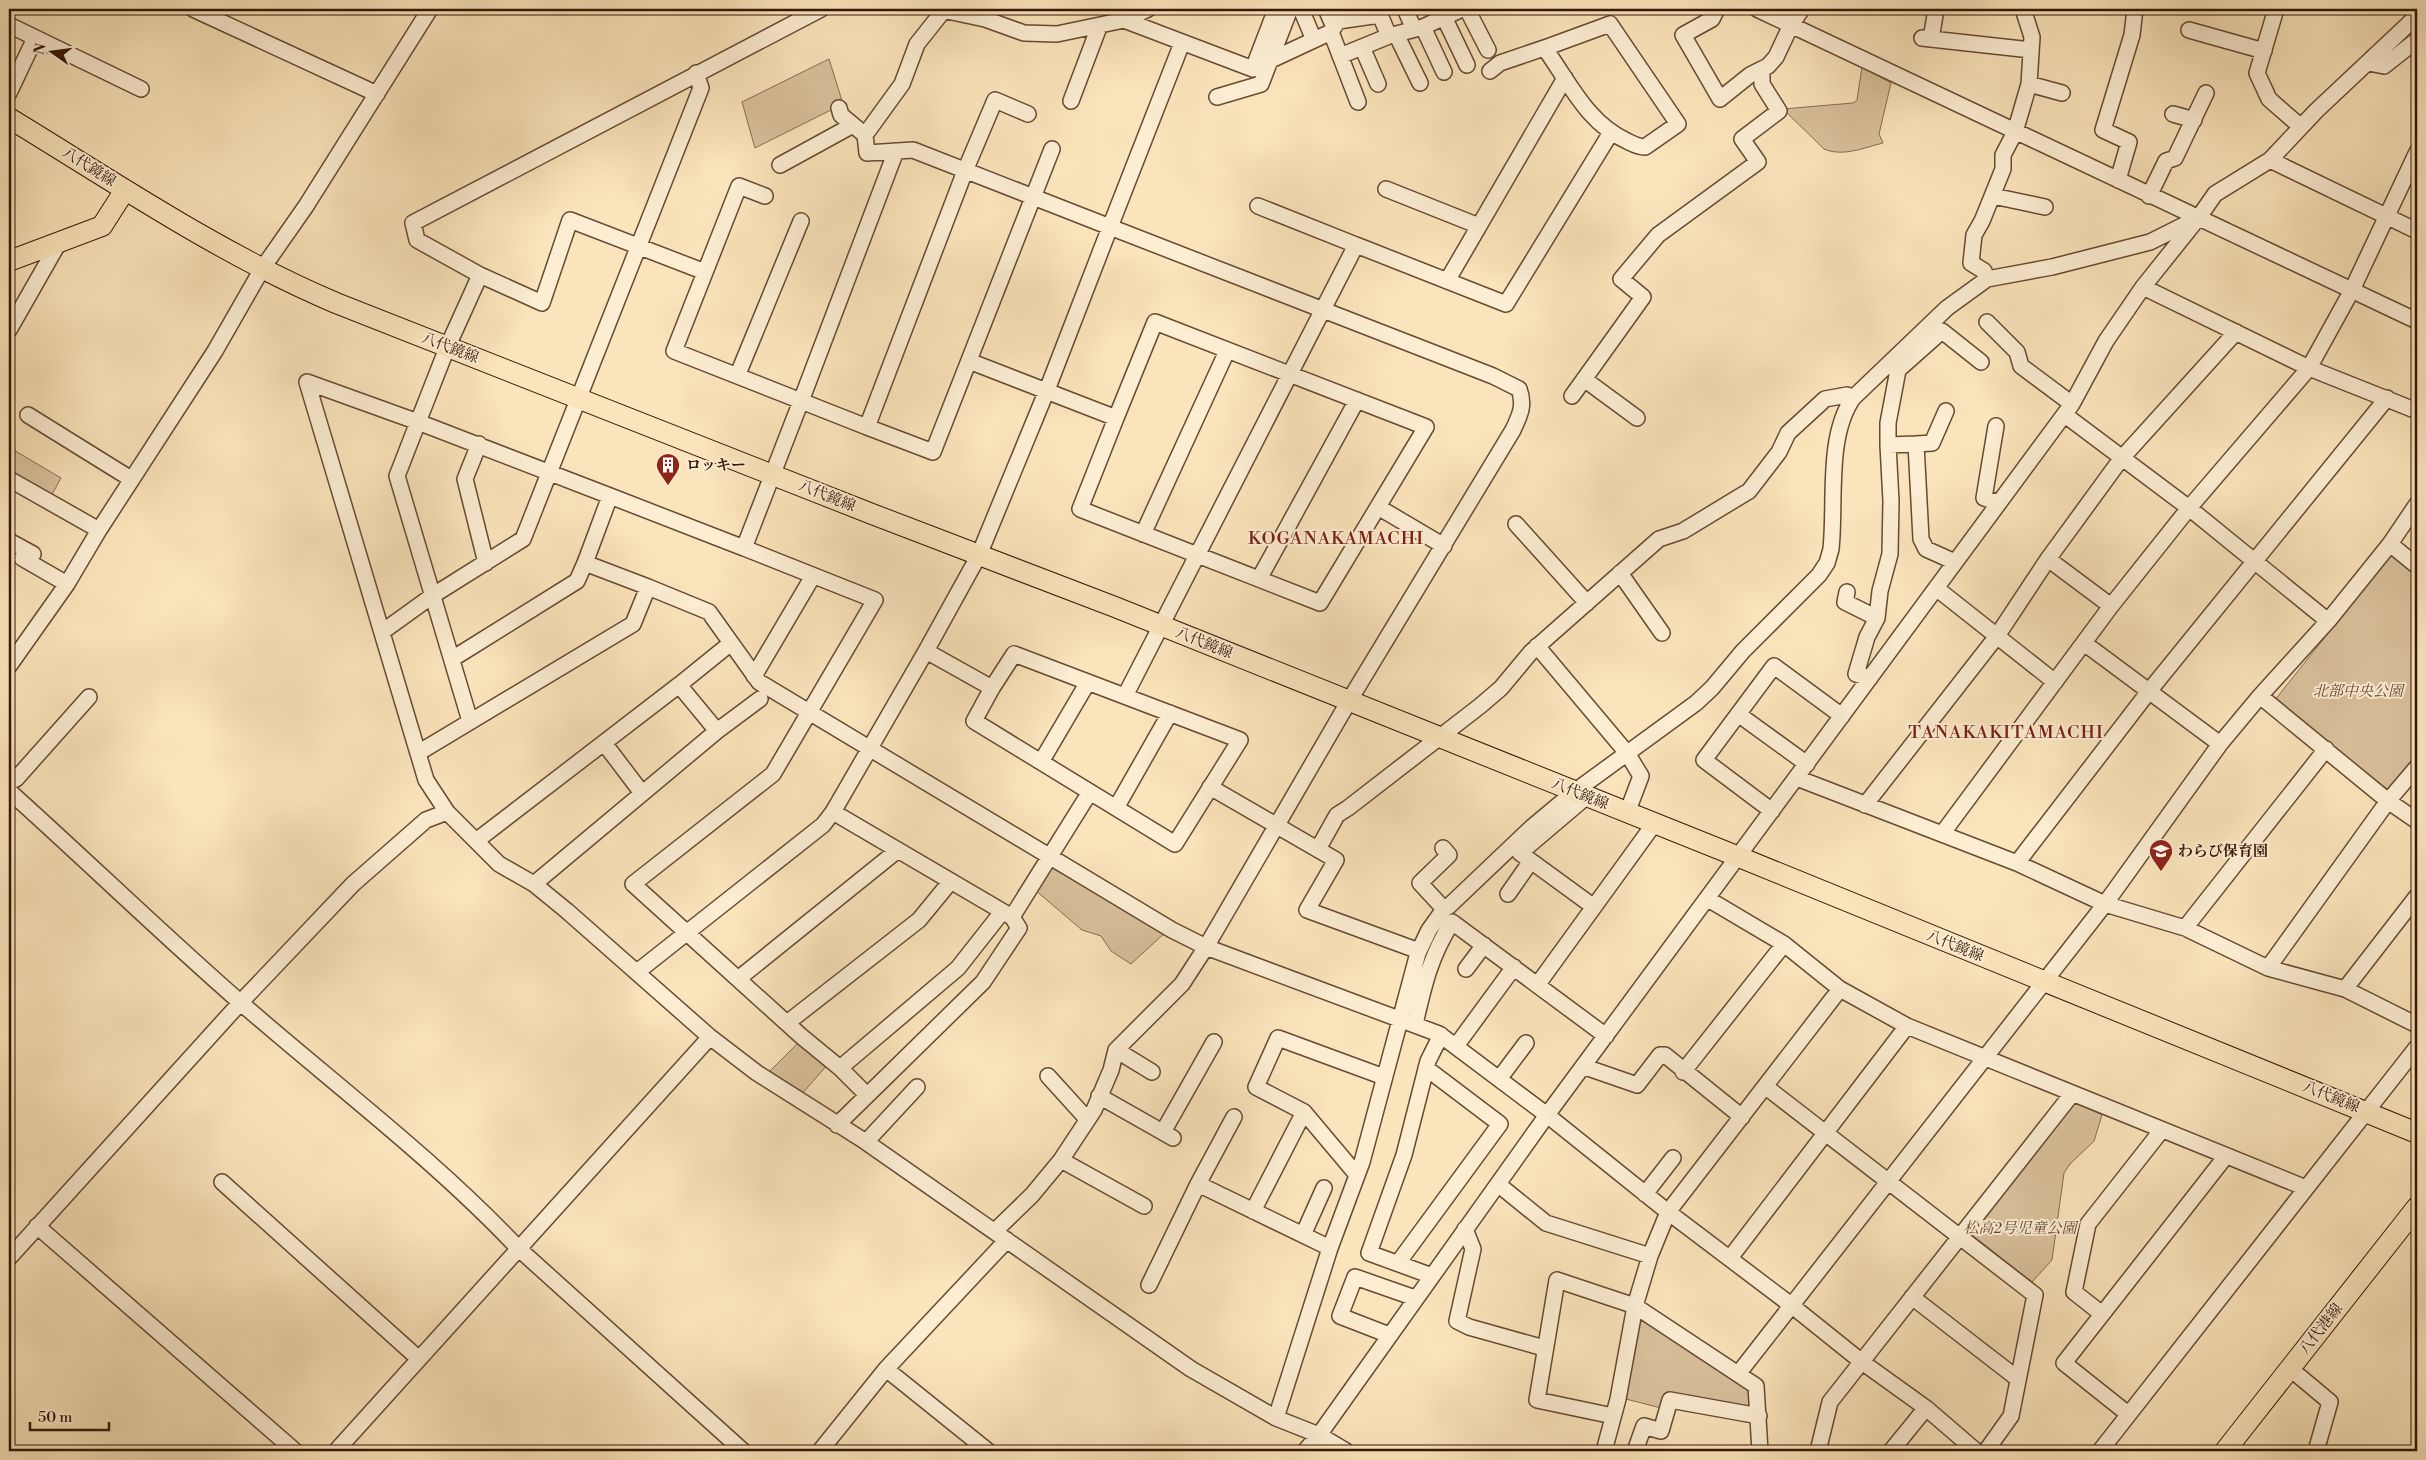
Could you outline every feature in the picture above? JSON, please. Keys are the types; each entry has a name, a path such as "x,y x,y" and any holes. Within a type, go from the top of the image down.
{"main road":[{"name":"八代鏡線","path":"9,118 125,190 262,269 336,303 1162,626 1580,795 1739,857 2043,983 2417,1133"},
{"path":"9,261 102,226 125,190"},
{"name":"八代港線","path":"2225,1451 2417,1207"},
{"name":"八代港線","path":"2241,1451 2417,1228"}],"street":[{"path":"193,9 377,94"},
{"path":"9,666 67,584 99,530 215,351 262,269 306,206 430,9"},
{"path":"705,272 570,220 542,303 480,275 417,240 413,223 820,9"},
{"path":"820,1451 1062,1160 1087,1120 1099,1096 1111,1070 1116,1050 1182,984 1206,947 1276,824 1513,430 1521,413 1523,400 1519,389 1494,376 913,150 867,154 865,135 873,121 902,84 918,44 941,10 985,19 1024,33 1057,34 1099,27 1124,20 1148,9"},
{"path":"1124,20 1253,70 1276,9"},
{"path":"1217,97 1261,84 1290,9"},
{"path":"1301,9 1314,40"},
{"path":"1326,9 1340,56 1358,102"},
{"path":"1405,9 1444,72"},
{"path":"1340,56 1392,35 1418,28 1440,15 1462,9"},
{"path":"1467,9 1488,50"},
{"path":"1717,9 1712,19 1683,35 1720,99 1776,57 1791,25 1802,9"},
{"path":"1757,9 2149,196 2417,321"},
{"path":"1936,9 1926,39 2031,50"},
{"path":"1986,279 1984,271 1970,263 1974,235 2003,170 2003,154 2015,132 2029,84 2032,37 2023,9"},
{"path":"2118,180 2130,142 2103,130 2132,35 2135,9"},
{"path":"2276,9 2257,73 2269,99 2301,126"},
{"path":"1271,60 1332,30 1338,21 1354,14 1379,12 1420,83"},
{"path":"1440,15 1467,65"},
{"path":"1305,1451 1319,1435 1547,1115 2069,410 2106,341 2143,286 2199,218 2215,194 2270,160 2301,126 2417,16"},
{"path":"1490,71 1500,63 1610,24 1678,124 1645,148 1610,134 1593,119 1565,78 1548,53 1550,46"},
{"path":"9,25 141,89"},
{"path":"1071,101 1099,27"},
{"path":"2189,30 2264,51"},
{"path":"9,93 35,38"},
{"path":"2369,63 2384,66 2417,40"},
{"path":"637,972 823,825 832,812 926,651 979,555 1047,390 1182,43"},
{"path":"1362,47 1378,84"},
{"path":"1572,396 1643,297 1621,279 1658,235 1758,162 1742,139 1779,111 1762,84 1762,69"},
{"path":"382,632 432,596 522,540 580,398 701,88 696,73"},
{"path":"1447,281 1565,78"},
{"path":"2029,84 2062,93"},
{"path":"2149,196 2166,161 2175,158 2206,93"},
{"path":"867,427 965,171 995,100 1028,114"},
{"path":"839,108 841,115 865,135"},
{"path":"2173,114 2194,120"},
{"path":"780,165 853,125"},
{"path":"1258,206 1506,304 1610,134"},
{"path":"764,196 739,186 674,351 738,374 801,401 934,452 1052,149"},
{"path":"744,548 896,151"},
{"path":"1942,834 2111,606 2189,508 2309,368 2352,290 2385,216 2417,152"},
{"path":"2270,160 2417,232"},
{"path":"1386,190 1479,226"},
{"path":"1993,196 2045,207"},
{"path":"1870,678 1856,674 1867,637 1877,618 1880,591 1890,554 1891,501 1888,423 1895,366 1947,308 1986,279 2052,268 2150,242 2199,218"},
{"path":"738,374 801,221"},
{"path":"9,330 58,244"},
{"path":"1125,696 1356,245"},
{"path":"470,721 397,476 447,348 480,275"},
{"path":"2143,286 2309,368 2417,411"},
{"path":"1156,322 1227,351 1426,427 1320,603 1080,509 1156,322"},
{"path":"1987,322 2017,352 2021,366 2121,459 2189,508 2328,621"},
{"path":"1594,907 1520,853 1626,754 1696,703 1712,688 1743,651 1820,575 1827,563 1831,549 1838,432 1845,410 1853,398 1942,331 1981,362"},
{"path":"1865,805 1997,636 2048,559 2121,459 2236,332"},
{"path":"1143,534 1227,351"},
{"path":"969,361 1116,418"},
{"path":"1584,380 1637,418"},
{"path":"866,1095 840,1068 787,1023 633,884 773,774 875,600 479,444 307,382 426,780 447,812 499,864 534,884 710,1037 757,1073 866,1142 1192,1369 1276,1418 1319,1435 1346,1451"},
{"path":"1318,849 1336,815 1348,808 1501,688 1538,646 1659,539 1683,531 1732,504 1749,491 1779,452 1788,433 1825,400 1847,395 1853,398"},
{"path":"2017,863 2150,690 2387,398"},
{"path":"1259,579 1357,400"},
{"path":"1888,445 1932,443 1946,411"},
{"path":"28,415 132,479"},
{"path":"1992,430 1983,477 1984,498 1999,503"},
{"path":"479,444 465,479 486,563"},
{"path":"1916,444 1921,539 1926,549 1955,562"},
{"path":"9,479 99,530"},
{"path":"452,659 577,581 610,496"},
{"path":"1738,1374 2106,904 2220,744 2260,696 2328,621 2390,544 2417,504"},
{"path":"1378,507 1444,546"},
{"path":"1516,524 1587,603"},
{"path":"9,541 67,584"},
{"path":"2390,544 2417,566"},
{"path":"2048,559 2111,606"},
{"path":"585,563 709,612 759,682 1172,930 1206,947 1441,1035 1547,1115 1668,1212 1791,1304 1862,1362 1926,1408 1976,1451"},
{"path":"1620,573 1662,633"},
{"path":"754,676 813,576"},
{"path":"418,753 633,624 648,587"},
{"path":"1936,588 2055,682"},
{"path":"1844,602 1877,618"},
{"path":"476,841 679,685 731,642"},
{"path":"2084,643 2150,690 2220,744"},
{"path":"1538,646 1642,776 1627,813"},
{"path":"926,651 992,688"},
{"path":"1014,654 1088,682 1240,740 1175,844 974,721 1014,654"},
{"path":"1772,812 1704,760 1774,666 1842,716"},
{"path":"1041,762 1088,682"},
{"path":"679,685 717,731"},
{"path":"2260,696 2388,800 2417,821"},
{"path":"9,781 16,779 89,698"},
{"path":"534,884 717,731 760,700"},
{"path":"1116,808 1170,713"},
{"path":"1738,714 1806,764"},
{"path":"604,743 642,793"},
{"path":"2185,928 2326,749"},
{"path":"2268,968 2388,800 2417,767"},
{"path":"1797,778 2017,863 2106,904 2185,928 2268,968 2346,989 2417,1025"},
{"path":"1210,787 1336,860 1307,910 1419,951"},
{"path":"840,1068 958,968 1007,915 1050,856 1090,792"},
{"path":"1276,1418 1330,1248 1357,1175 1419,951 1429,930 1444,909 1450,906 1532,828 1580,795"},
{"path":"12,800 240,1003 389,1129 493,1221 519,1249 743,1451"},
{"path":"9,1258 240,1003 353,884 426,820 447,812"},
{"path":"832,812 1007,915 1019,928 983,982 837,1124"},
{"path":"1538,984 1654,824"},
{"path":"1444,848 1449,855 1420,884 1444,909"},
{"path":"738,978 898,850"},
{"path":"1508,894 1531,861"},
{"path":"787,1023 919,920 951,881"},
{"path":"2346,989 2417,896"},
{"path":"1708,899 1784,944 1840,989 1907,1026 2161,1131 2306,1188"},
{"path":"1415,1024 1428,970 1437,945 1452,922 1606,1036"},
{"path":"1683,1072 1784,944"},
{"path":"1466,969 1484,945"},
{"path":"1456,1046 1514,967"},
{"path":"1604,1451 1613,1416 1634,1306 1650,1256 1668,1212 1840,989"},
{"path":"1730,1258 1907,1026"},
{"path":"1432,1276 1369,1252 1404,1155 1426,1068 1441,1035"},
{"path":"336,1451 710,1037"},
{"path":"1357,1175 1304,1112 1256,1087 1278,1038 1384,1077"},
{"path":"1099,1096 1168,1135 1214,1042"},
{"path":"1499,1079 1526,1043"},
{"path":"2100,1451 2417,1047"},
{"path":"1116,1050 1152,1072"},
{"path":"1584,1067 1637,1085 1660,1055 1665,1055 1683,1072 1742,1117"},
{"path":"1398,1263 1500,1124 1426,1068"},
{"path":"1048,1076 1087,1120"},
{"path":"866,1142 917,1087"},
{"path":"1766,1087 2035,1296 2011,1416 1986,1451"},
{"path":"1818,1451 1830,1402 2072,1094"},
{"path":"1254,1211 1304,1112"},
{"path":"1149,1285 1198,1184 1234,1117"},
{"path":"2102,1314 2074,1292 2088,1224 2161,1131"},
{"path":"2128,1414 2064,1363 2226,1156"},
{"path":"1645,1194 1673,1158"},
{"path":"1062,1160 1144,1206"},
{"path":"222,1182 419,1359"},
{"path":"1198,1184 1330,1248"},
{"path":"1498,1185 1546,1223 1650,1256"},
{"path":"1303,1235 1324,1188"},
{"path":"37,1226 295,1451"},
{"path":"1465,1229 1473,1249 1458,1321 1469,1327 1544,1348"},
{"path":"1389,1335 1340,1316 1355,1277 1415,1298"},
{"path":"1613,1416 1537,1400 1544,1348 1557,1280 1634,1306 1756,1386 1760,1451"},
{"path":"1912,1297 2018,1379"},
{"path":"886,1370 988,1451"},
{"path":"2299,1376 2330,1402 2316,1451"},
{"path":"1635,1451 1644,1426 1661,1432 1670,1400 1759,1416"},
{"path":"1891,1451 1926,1408"}],"green space":[{"path":"829,59 843,104 755,148 742,102"},
{"path":"1862,67 1891,83 1879,134 1883,143 1846,152 1824,149 1783,109 1853,103 1857,100"},
{"path":"12,449 61,478 49,500 9,475 9,454"},
{"name":"北部中央公園","path":"2393,552 2417,572 2417,776 2400,799 2274,701"},
{"path":"1048,866 1167,931 1131,964 1111,951 1101,936 1082,930 1035,890"},
{"path":"801,1040 829,1063 801,1095 767,1074"},
{"name":"松高2号児童公園","path":"2074,1102 2102,1115 2094,1141 2070,1164 2064,1173 2052,1260 2032,1282 1971,1234"},
{"path":"1640,1315 1751,1389 1754,1413 1666,1397 1661,1408 1626,1399"}],"place":[{"name":"ロッキー","path":"668,486"},
{"name":"わらび保育園","path":"2161,872"}],"district":[{"name":"KOGANAKAMACHI","path":"1336,538"},
{"name":"TANAKAKITAMACHI","path":"2006,732"}]}
